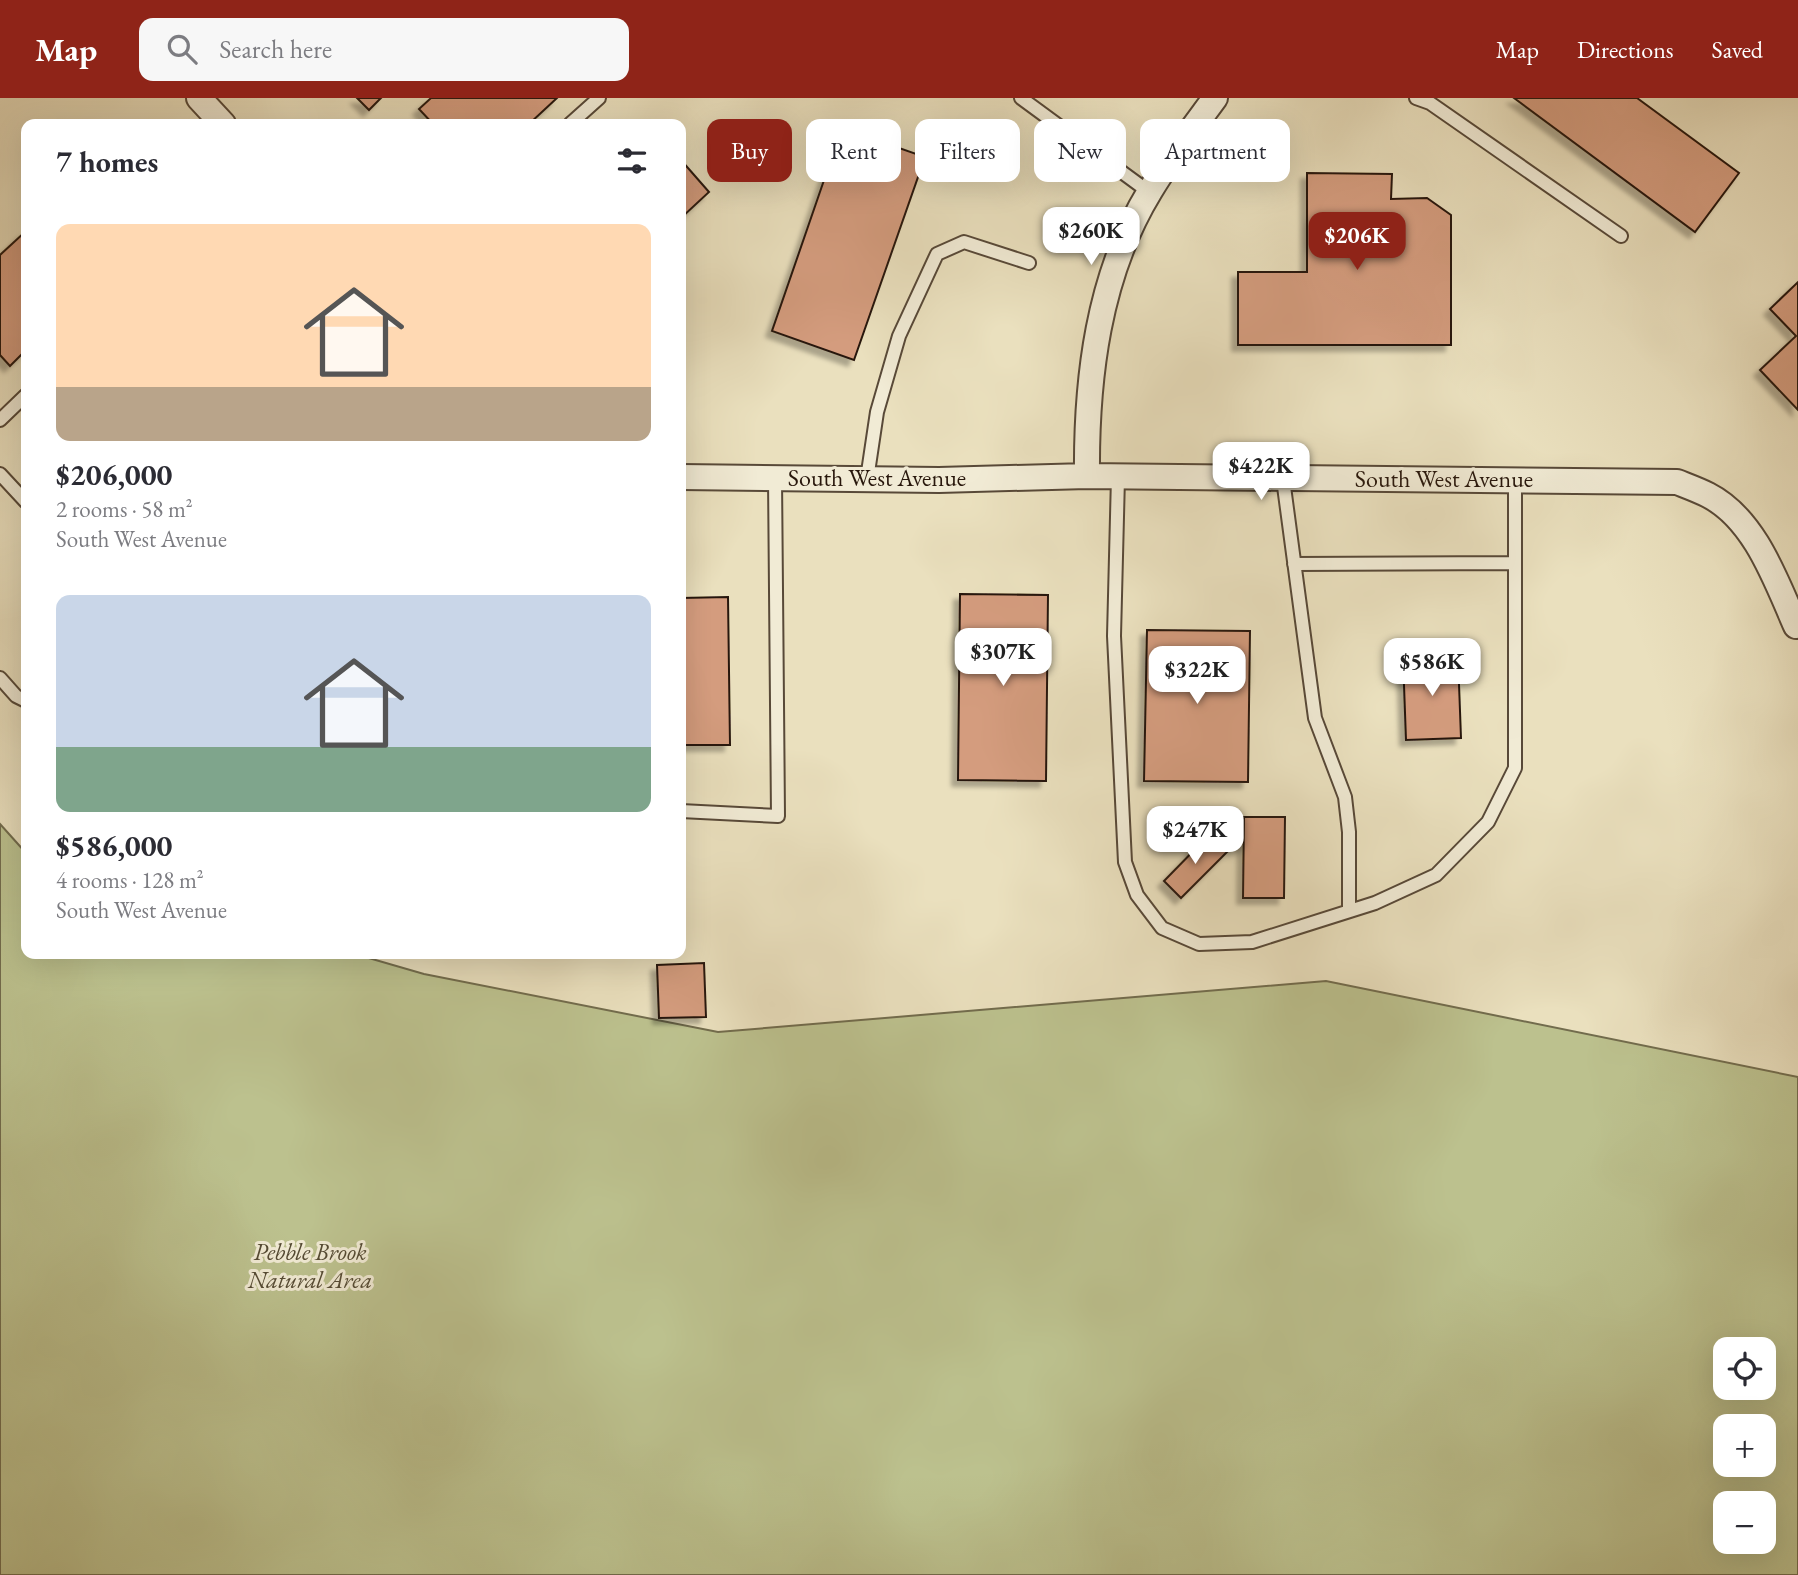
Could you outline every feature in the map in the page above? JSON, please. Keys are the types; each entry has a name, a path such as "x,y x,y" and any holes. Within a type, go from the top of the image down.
{"street":[{"path":"199,98 218,119"},
{"path":"1087,476 1086,407 1101,313 1126,238 1149,192 1215,98"},
{"name":"South West Avenue","path":"686,477 867,479 1087,476 1677,482 1710,495 1738,519 1763,555 1797,625"}],"lane":[{"path":"575,119 598,98"},
{"path":"1021,98 1149,192"},
{"path":"1416,98 1430,103 1621,236"},
{"path":"867,479 877,412 900,336 937,254 964,242 1029,264"},
{"path":"0,420 21,400"},
{"path":"0,474 21,497"},
{"path":"1118,477 1114,636 1125,862 1138,895 1161,928 1199,944 1252,942 1375,903 1436,875 1488,822 1515,768 1515,479"},
{"path":"686,811 778,817 775,478"},
{"path":"1283,479 1315,718 1345,797 1349,832 1349,911"},
{"path":"1294,564 1514,563"},
{"path":"0,678 21,698"}],"green space":[{"name":"Pebble Brook Natural Area","path":"0,824 21,847 21,959 372,959 424,974 718,1032 1326,981 1798,1077 1798,1575 0,1575"}],"building":[{"path":"357,98 381,98 369,110"},
{"path":"431,98 557,98 534,119 428,119 419,109"},
{"path":"1514,98 1637,98 1739,173 1695,232"},
{"path":"901,149 915,154 916,182 854,360 772,331 823,182 901,182"},
{"path":"686,166 709,192 686,213"},
{"path":"1307,173 1392,174 1391,199 1427,198 1451,215 1451,345 1238,345 1238,272 1307,272"},
{"path":"21,236 21,355 10,366 0,355 0,255"},
{"path":"1798,282 1798,410 1760,370 1796,336 1770,309"},
{"path":"960,594 1048,595 1046,781 958,780"},
{"path":"728,597 730,745 686,745 686,598"},
{"path":"1147,630 1250,631 1248,782 1144,781"},
{"path":"1458,657 1461,738 1406,740 1403,658"},
{"path":"1244,817 1285,817 1284,898 1243,898"},
{"path":"1209,835 1227,852 1181,898 1164,881"},
{"path":"704,963 706,1017 659,1018 657,965"}]}
